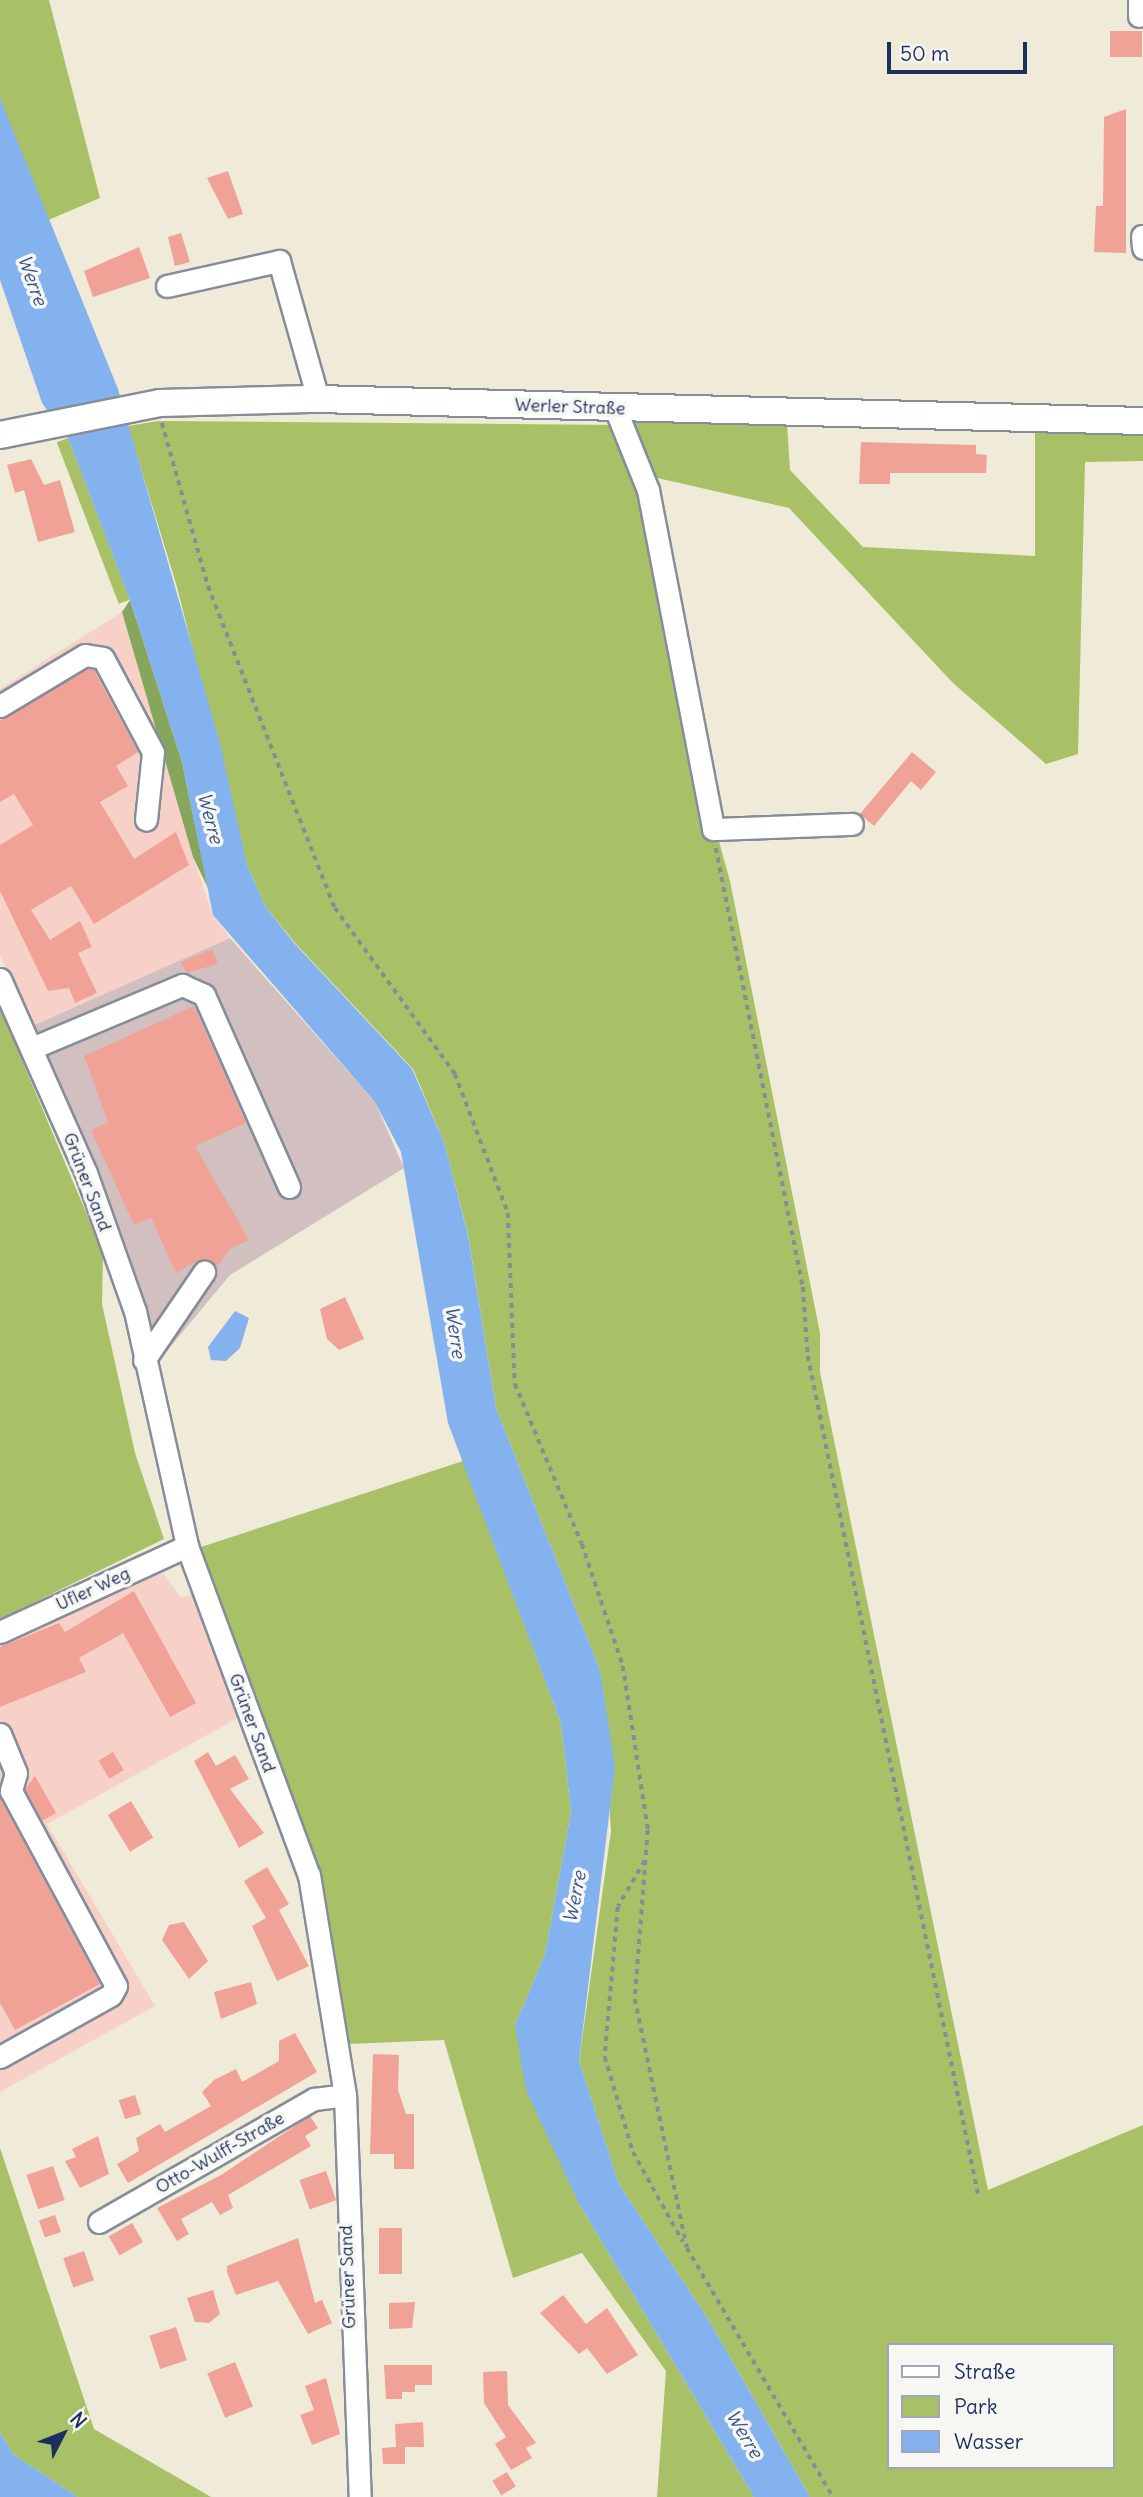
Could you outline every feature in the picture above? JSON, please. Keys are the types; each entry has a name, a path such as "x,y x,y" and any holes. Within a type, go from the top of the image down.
{"main road":[{"name":"Werler Straße","path":"0,435 160,403 318,399 1143,421"}],"street":[{"path":"167,286 279,261 318,399"},
{"path":"615,408 648,490 713,829 852,824"},
{"path":"0,706 85,654 103,659 153,752 146,820"},
{"name":"Grüner Sand","path":"0,979 90,1186 135,1311 187,1546 309,1875 345,2095 360,2497"},
{"path":"32,1048 182,985 204,995 289,1187"},
{"path":"144,1360 204,1272"},
{"name":"Ufler Weg","path":"0,1632 187,1546"},
{"path":"0,1734 16,1773 11,1791 116,1986 111,1995 0,2057"},
{"name":"Otto-Wulff-Straße","path":"99,2222 313,2099 345,2095"}],"path":[{"path":"160,403 208,586 335,908 455,1074 488,1152 508,1213 515,1264 515,1384 582,1544 623,1666 648,1830 635,1999 687,2248"},
{"path":"713,829 803,1287 808,1356 978,2194"},
{"path":"645,1861 618,1907 605,2057 634,2151 687,2248 833,2497"}],"shaded area":[{"path":"122,612 193,857 213,915 230,938 32,1026 0,956 0,689"},
{"path":"230,938 375,1102 404,1168 230,1275 151,1370 32,1026"},
{"path":"164,1574 181,1598 196,1593 243,1715 47,1824 155,2006 0,2092 0,1641 134,1576"}],"green space":[{"path":"0,0 49,0 100,198 46,221 0,98"},
{"path":"158,421 614,425 640,492 671,669 730,881 820,1333 820,1372 988,2190 1143,2125 1143,2497 810,2497 711,2324 619,2184 579,2061 611,1831 600,1670 496,1408 468,1234 444,1142 413,1069 295,943 265,906 247,865 177,587 128,426"},
{"path":"626,421 787,423 790,470 863,547 1035,556 1035,432 1143,434 1143,461 1085,462 1078,754 1046,764 953,683 789,508 653,477"},
{"path":"68,438 130,600 119,604 57,442"},
{"path":"130,600 182,762 208,888 193,857 122,612"},
{"path":"0,1008 103,1253 102,1304 135,1453 164,1539 0,1619"},
{"path":"463,1461 561,1723 571,1812 545,1954 515,2025 578,2202 754,2497 657,2497 666,2371 582,2253 513,2278 444,2040 348,2044 315,1873 198,1548"},
{"path":"0,2148 94,2429 211,2497 78,2497 14,2455 0,2433"}],"water":[{"name":"Werre","path":"0,98 118,389 220,743 247,865 265,906 294,943 412,1069 444,1142 468,1235 496,1408 600,1670 615,1767 579,2061 619,2184 711,2324 810,2497 754,2497 578,2202 526,2090 515,2025 545,1954 571,1812 561,1723 448,1423 401,1152 375,1102 213,915 182,762 130,600 68,438 42,403 0,280"},
{"path":"235,1311 249,1318 240,1348 226,1361 211,1360 208,1347"},
{"path":"0,2433 14,2455 78,2497 0,2497"}],"building":[{"path":"1110,31 1142,31 1142,57 1110,57"},
{"path":"1126,109 1126,253 1094,252 1096,206 1103,206 1104,117"},
{"path":"228,171 243,214 228,219 207,178"},
{"path":"181,233 190,262 175,266 168,237"},
{"path":"139,247 150,278 93,297 84,271"},
{"path":"861,442 976,445 976,454 987,455 986,473 890,473 890,484 859,484"},
{"path":"31,459 44,485 60,480 75,532 38,542 24,490 15,493 7,465"},
{"path":"88,669 94,670 138,752 116,766 128,786 100,802 134,859 176,832 189,865 94,924 71,886 31,910 50,940 80,921 92,947 78,953 97,993 75,1003 69,988 48,991 0,891 0,845 33,825 14,794 0,802 0,720"},
{"path":"912,752 936,772 921,790 911,781 874,826 860,814"},
{"path":"212,949 218,964 186,973 181,962"},
{"path":"194,1006 246,1123 195,1146 249,1240 230,1249 218,1265 199,1260 176,1273 151,1218 134,1225 91,1130 108,1122 84,1056"},
{"path":"345,1297 364,1339 339,1350 327,1339 320,1309"},
{"path":"134,1591 196,1703 170,1717 123,1633 79,1658 86,1672 0,1707 0,1647 59,1623 65,1632"},
{"path":"113,1752 124,1770 109,1779 98,1761"},
{"path":"208,1752 216,1766 235,1755 249,1779 230,1789 264,1833 239,1848 194,1761"},
{"path":"35,1776 56,1813 42,1821 25,1789"},
{"path":"0,1798 100,1984 15,2030 0,2003"},
{"path":"131,1801 153,1838 130,1852 108,1815"},
{"path":"267,1867 289,1904 279,1910 309,1966 277,1981 252,1926 266,1918 244,1881"},
{"path":"184,1922 208,1961 189,1979 162,1940 169,1925"},
{"path":"251,1982 257,2004 221,2019 214,1992"},
{"path":"295,2033 317,2072 128,2183 117,2164 139,2151 136,2138 160,2124 165,2132 211,2106 202,2092 214,2080 236,2069 242,2082 279,2061 279,2041"},
{"path":"373,2054 399,2055 398,2090 406,2114 414,2114 414,2169 394,2169 394,2154 370,2154"},
{"path":"135,2095 141,2114 125,2119 119,2100"},
{"path":"310,2116 318,2128 305,2136 311,2146 228,2195 233,2208 220,2215 212,2202 181,2219 189,2234 177,2241 157,2208 221,2175"},
{"path":"98,2136 109,2174 80,2188 65,2161 76,2157 72,2149"},
{"path":"53,2166 65,2200 38,2209 27,2175"},
{"path":"326,2171 336,2200 310,2209 300,2180"},
{"path":"55,2215 61,2232 45,2238 39,2221"},
{"path":"132,2223 143,2242 120,2256 109,2236"},
{"path":"379,2228 402,2228 402,2274 379,2274"},
{"path":"298,2238 315,2303 322,2300 332,2323 308,2334 278,2281 236,2295 227,2272 227,2266"},
{"path":"84,2251 94,2280 73,2287 63,2258"},
{"path":"213,2290 220,2314 209,2323 195,2322 187,2298"},
{"path":"563,2295 586,2324 607,2308 638,2355 607,2374 587,2348 579,2354 540,2313"},
{"path":"415,2302 412,2328 389,2329 389,2303"},
{"path":"176,2327 187,2360 160,2369 149,2336"},
{"path":"235,2362 253,2407 225,2418 207,2373"},
{"path":"384,2365 432,2365 432,2385 415,2385 415,2392 402,2392 402,2399 386,2399"},
{"path":"507,2371 508,2405 536,2443 526,2448 532,2458 511,2470 495,2444 506,2437 484,2403 483,2372"},
{"path":"326,2378 340,2434 312,2445 300,2415 314,2410 305,2386"},
{"path":"423,2422 424,2447 405,2447 405,2464 383,2464 382,2448 396,2447 395,2424"},
{"path":"507,2472 516,2487 501,2495 492,2481"}]}
